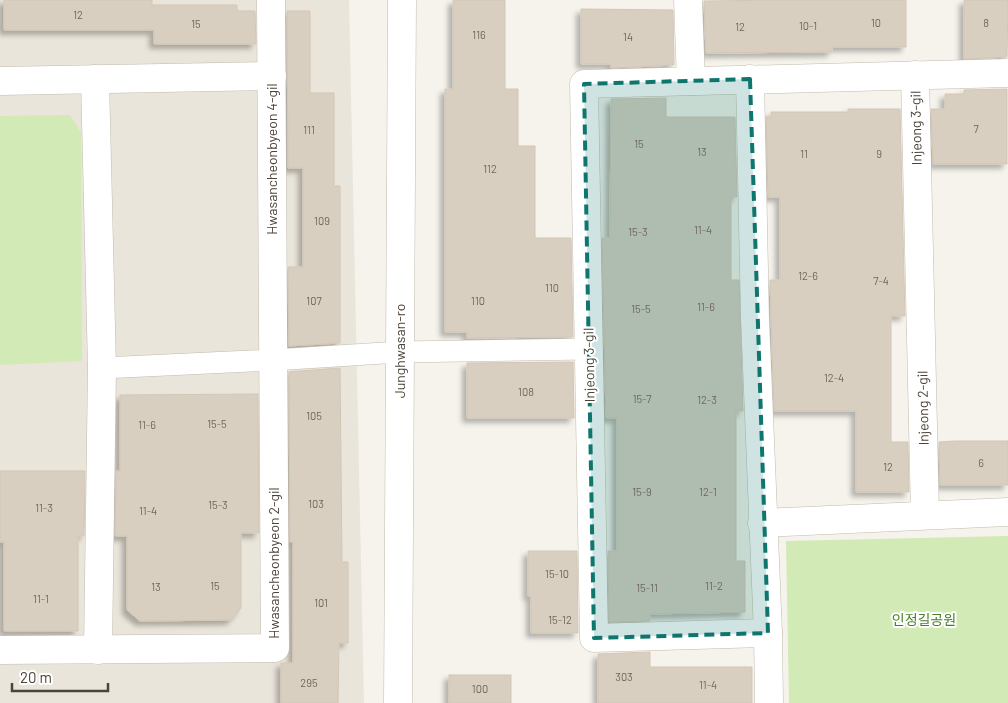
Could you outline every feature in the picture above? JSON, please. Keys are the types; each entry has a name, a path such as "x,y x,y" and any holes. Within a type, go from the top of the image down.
{"street":[{"path":"271,0 272,76"},
{"name":"Junghwasan-ro","path":"398,703 402,0"},
{"path":"688,0 691,81"},
{"name":"Injeong 3-gil","path":"768,633 594,638 584,84 1008,72"},
{"name":"Injeong 3-gil","path":"915,75 920,300"},
{"name":"Hwasancheonbyeon 4-gil","path":"0,81 272,76 273,360"},
{"path":"95,79 102,368 98,650"},
{"path":"750,79 755,319 768,633 769,703"},
{"name":"Injeong 2-gil","path":"920,300 926,515"},
{"path":"102,368 400,352 589,349"},
{"name":"Hwasancheonbyeon 2-gil","path":"0,650 275,648 273,360"},
{"path":"762,524 1008,512"}],"highlighted area":[{"path":"750,79 768,633 594,638 584,84"}],"shaded area":[{"path":"0,0 349,0 364,703 0,703"}],"green space":[{"path":"70,115 81,133 82,361 0,365 0,116"},
{"name":"인정길공원","path":"1008,536 1008,703 789,703 786,541"}],"building":[{"path":"4,0 152,0 152,5 237,5 237,11 255,11 256,44 154,44 154,30 4,30"},
{"path":"453,0 505,0 505,89 518,89 518,146 535,146 535,238 571,238 573,337 467,338 467,332 445,332 445,89 453,89"},
{"path":"906,0 906,47 832,47 832,52 706,53 704,1"},
{"path":"964,0 1008,0 1007,57 964,59"},
{"path":"581,9 673,10 674,65 611,68 611,64 581,64"},
{"path":"287,11 310,11 310,93 334,93 334,186 340,186 340,343 289,346 288,267 303,267 303,168 288,168"},
{"path":"1007,89 1007,164 933,164 931,109 945,109 945,94 964,94 964,90"},
{"path":"666,98 666,117 735,117 737,197 731,197 731,280 739,280 743,411 736,411 736,561 745,561 745,612 650,614 650,621 609,622 608,551 617,551 617,418 606,418 602,238 610,238 611,99"},
{"path":"848,109 900,109 905,316 891,316 891,442 908,442 909,492 856,492 856,411 774,411 770,280 780,280 780,197 768,197 766,117 771,117 771,112 848,112"},
{"path":"573,362 574,418 467,418 467,363"},
{"path":"340,368 342,562 348,562 348,643 339,643 338,703 281,703 281,663 293,663 293,542 290,542 289,372"},
{"path":"258,394 259,533 241,533 241,608 231,620 140,621 127,610 127,536 115,536 116,471 120,471 120,395"},
{"path":"1008,441 1008,485 940,485 939,442"},
{"path":"0,471 85,471 84,536 78,536 78,631 4,631 4,542 0,542"},
{"path":"528,551 577,551 578,633 531,633 531,596 528,596"},
{"path":"650,652 650,667 752,667 752,703 598,703 598,654"},
{"path":"449,675 511,675 511,703 449,703"}]}
